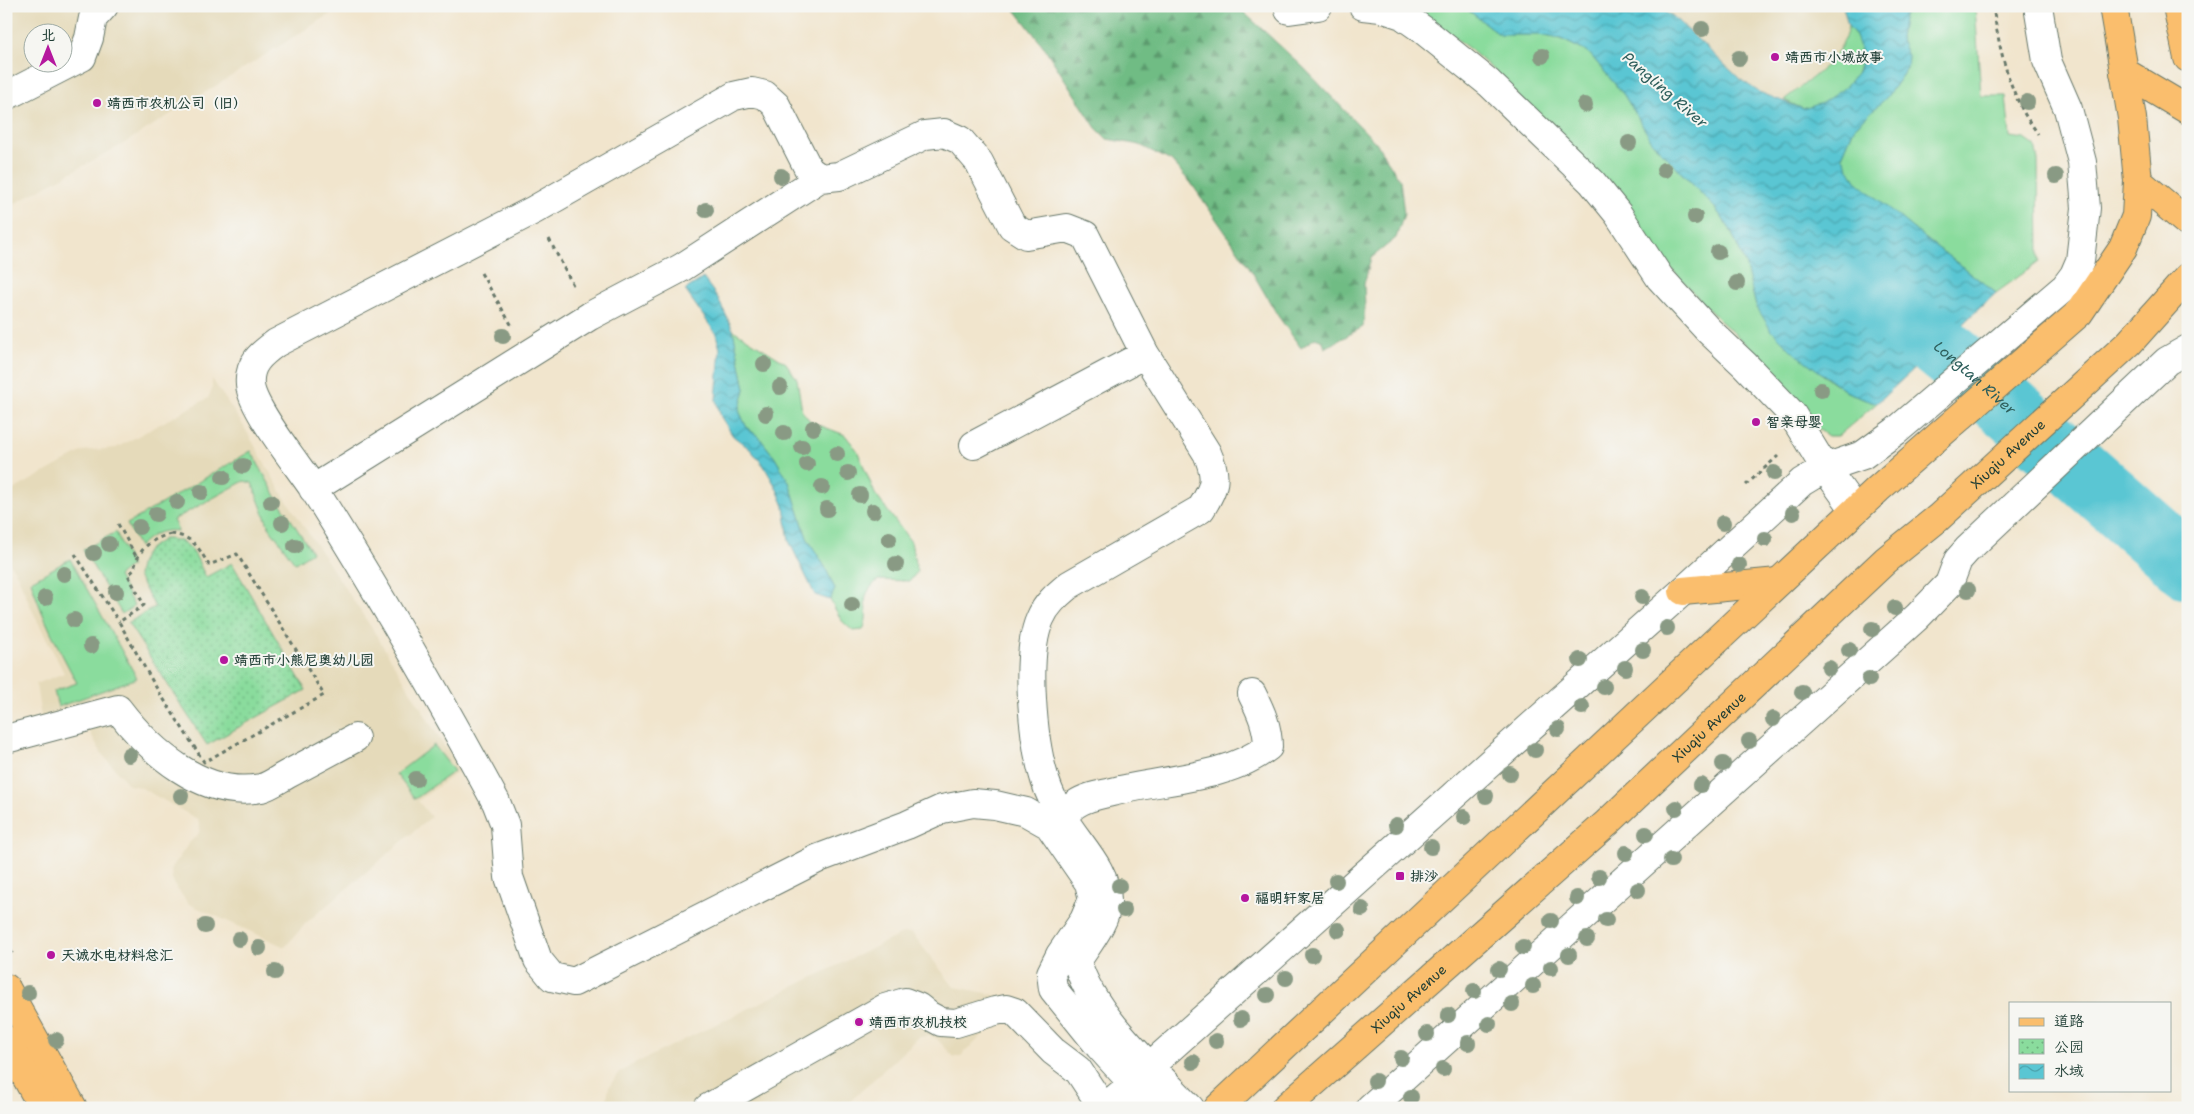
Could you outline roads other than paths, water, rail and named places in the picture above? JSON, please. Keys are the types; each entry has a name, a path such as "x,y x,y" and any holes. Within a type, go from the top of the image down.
{"main road":[{"path":"1218,1108 1878,488 2079,312 2123,248 2136,216 2138,181 2132,118 2113,6"},
{"path":"2177,6 2188,58"},
{"path":"2124,72 2188,110"},
{"path":"2138,181 2188,224"},
{"name":"Xiuqiu Avenue","path":"1285,1108 1606,823 1886,560 1938,518 2129,343 2188,277"},
{"path":"1683,591 1778,582"},
{"path":"6,988 73,1108"},
{"path":"6,1040 43,1108"}],"street":[{"path":"6,96 82,57 89,38 93,18 104,6"},
{"path":"1289,10 1318,6"},
{"path":"1363,6 1381,8 1402,15 1422,29 1489,83 1592,182 1618,214 1660,278 1708,330 1792,414 1825,468 1856,510"},
{"path":"708,1108 885,1008 905,1002 918,1007 941,1022 956,1023 1006,1009 1015,1012 1053,1051 1078,1070 1104,1108 1683,591 1802,482 1825,468 1863,455 1896,431 2029,316 2056,297 2074,275 2080,261 2086,208 2082,162 2068,109 2047,61 2038,6"},
{"path":"820,178 809,170 776,105 765,95 752,92 734,96 534,210 464,244 276,343 257,357 250,373 250,386 257,405 314,489 380,596 496,802 505,824 509,877 538,960 552,977 574,982 819,858 907,825 942,809 973,803 995,805 1026,812 1049,825 1089,883 1093,899 1084,920 1060,954 1051,973 1053,989 1100,1046 1190,1108"},
{"path":"314,489 590,316 681,268 820,178 839,176 925,135 944,133 960,140 979,162 1012,226 1026,235 1067,228 1085,235 1145,354 1207,453 1215,470 1213,490 1201,509 1069,585 1052,598 1039,620 1033,650 1035,737 1045,782 1063,818 1104,880 1107,902 1101,924 1077,961 1081,977 1119,1034 1142,1075 1155,1108"},
{"path":"974,445 1145,354"},
{"path":"1370,1108 1917,617 1949,584 1958,560 1967,550 2177,355"},
{"path":"1063,818 1076,804 1091,797 1223,769 1255,758 1268,747 1268,734 1265,720 1252,694"},
{"path":"6,739 118,709 132,728 180,769 212,784 237,789 262,788 355,738"}],"water":[{"name":"Pangling River","path":"1463,6 1657,6 1677,20 1740,79 1759,92 1803,109 1822,103 1843,89 1858,72 1863,55 1855,34 1848,26 1843,6 1909,6 1903,19 1900,38 1908,56 1907,68 1886,98 1854,128 1842,156 1856,181 1917,232 1996,293 1877,403 1847,392 1793,352 1771,330 1756,306 1745,263 1730,229 1715,208 1653,143 1624,95 1589,53 1561,39 1539,35 1500,35"},
{"path":"703,278 718,298 733,330 745,389 739,411 747,428 759,437 775,458 789,482 807,538 825,567 835,589 830,600 815,595 789,541 784,506 764,466 750,449 733,436 721,417 716,400 720,349 716,334 685,290"}],"waterway":[{"name":"Longtan River","path":"1868,289 1955,360 2188,566"}],"place":[{"name":"靖西市小城故事","path":"1775,57"},
{"name":"靖西市农机公司（旧）","path":"97,103"},
{"name":"智亲母婴","path":"1756,422"},
{"name":"靖西市小熊尼奥幼儿园","path":"224,660"},
{"name":"排沙","path":"1400,876"},
{"name":"福明轩家居","path":"1245,898"},
{"name":"天诚水电材料总汇","path":"51,955"},
{"name":"靖西市农机技校","path":"859,1022"}]}
